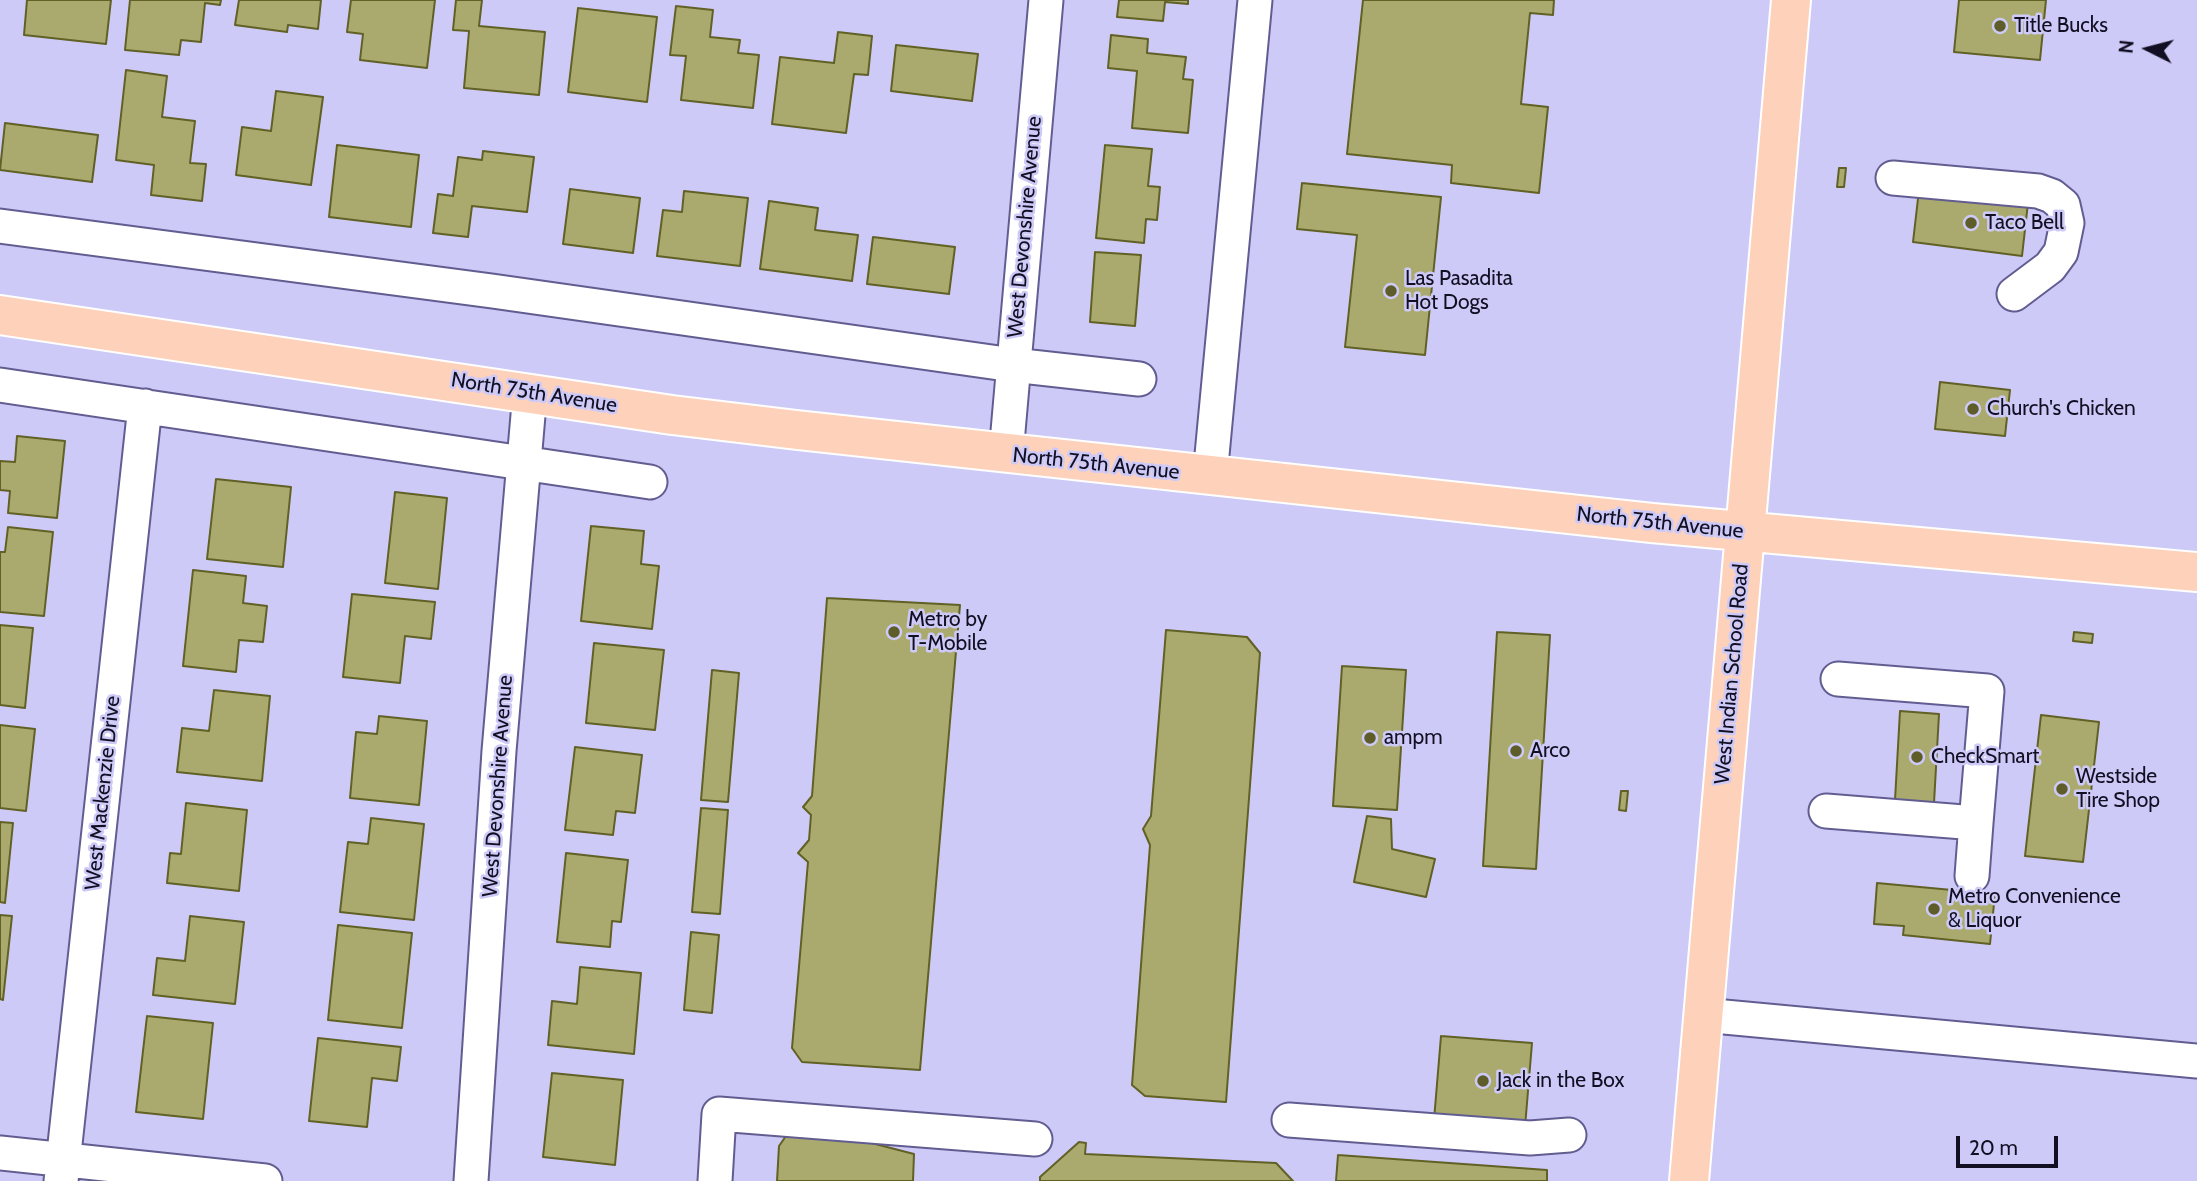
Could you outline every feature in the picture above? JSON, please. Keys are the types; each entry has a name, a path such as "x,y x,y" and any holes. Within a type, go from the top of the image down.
{"main road":[{"name":"West Indian School Road","path":"1689,1181 1791,0"},
{"name":"North 75th Avenue","path":"0,315 673,415 1006,454 1744,531 2197,572"}],"street":[{"name":"West Devonshire Avenue","path":"1006,454 1046,0"},
{"path":"1210,476 1255,0"},
{"path":"1893,178 2038,191 2052,196 2063,205 2067,223 2061,252 2050,267 2014,294"},
{"path":"0,226 492,291 1013,365 1139,379"},
{"path":"0,385 650,482"},
{"name":"West Devonshire Avenue","path":"471,1181 499,751 530,392"},
{"name":"West Mackenzie Drive","path":"62,1170 145,406"},
{"path":"1839,679 1987,691 1972,876"},
{"path":"1826,811 1976,823"},
{"path":"1703,1015 2197,1062"},
{"path":"715,1181 719,1114 1035,1139"},
{"path":"1289,1120 1530,1138 1569,1135"},
{"path":"0,1153 62,1170 265,1181"}],"building":[{"path":"27,0 111,0 106,44 24,35"},
{"path":"130,0 221,0 220,5 205,3 201,42 181,40 179,55 125,50"},
{"path":"239,0 321,0 318,29 288,25 287,32 235,25"},
{"path":"351,0 435,0 427,68 360,60 363,34 347,32"},
{"path":"456,0 482,0 479,26 545,32 539,95 464,88 469,31 453,30"},
{"path":"1119,0 1188,0 1188,4 1165,2 1163,21 1117,17"},
{"path":"1363,0 1554,0 1553,15 1530,13 1521,104 1548,107 1539,193 1451,183 1452,165 1347,154"},
{"name":"Title Bucks","path":"1959,0 2046,0 2040,60 1954,52"},
{"path":"676,6 713,10 710,37 740,40 738,53 759,55 753,108 681,100 686,56 670,55"},
{"path":"578,8 657,17 647,102 568,92"},
{"path":"838,32 872,36 868,75 854,74 846,133 772,124 780,57 834,63"},
{"path":"1111,35 1148,39 1147,53 1186,57 1183,79 1193,80 1188,133 1132,128 1137,71 1108,68"},
{"path":"896,45 978,54 972,101 891,91"},
{"path":"126,70 167,76 162,117 195,121 190,163 206,164 202,201 151,195 154,165 116,160"},
{"path":"276,91 323,97 311,185 236,175 242,127 271,131"},
{"path":"5,123 98,135 92,182 0,170"},
{"path":"337,145 419,155 411,227 329,217"},
{"path":"1105,145 1152,149 1148,186 1160,187 1157,220 1146,219 1144,243 1096,238"},
{"path":"483,151 534,157 527,212 472,206 468,237 433,233 438,194 453,196 458,157 482,160"},
{"path":"1839,168 1846,168 1844,187 1837,187"},
{"name":"Las Pasadita Hot Dogs","path":"1302,183 1441,197 1425,355 1345,347 1357,235 1297,229"},
{"path":"570,189 640,198 633,253 563,244"},
{"name":"Taco Bell","path":"1919,190 2028,203 2022,256 1913,242"},
{"path":"684,191 748,198 740,266 657,256 663,210 682,212"},
{"path":"769,201 818,208 815,230 858,235 852,281 760,269"},
{"path":"873,237 955,247 949,294 867,284"},
{"path":"1095,252 1141,255 1135,326 1090,322"},
{"name":"Church's Chicken","path":"1940,382 2010,390 2005,436 1935,429"},
{"path":"17,436 65,441 57,518 8,513 10,491 0,490 0,461 15,462"},
{"path":"216,479 291,487 283,567 207,559"},
{"path":"395,492 447,498 438,589 385,583"},
{"path":"591,526 644,531 641,564 659,566 652,629 581,621"},
{"path":"8,527 53,532 44,616 0,612 0,552 5,552"},
{"path":"193,570 246,576 243,603 267,606 263,642 239,640 236,672 183,666"},
{"path":"352,594 435,602 431,639 405,636 400,683 343,677"},
{"path":"827,598 960,605 920,1070 802,1062 792,1048 808,862 798,853 809,840 811,815 803,807 812,796"},
{"path":"0,625 33,628 25,708 0,705"},
{"path":"1166,630 1247,637 1260,653 1226,1102 1145,1096 1132,1085 1150,845 1143,829 1151,816"},
{"name":"Arco","path":"1497,632 1550,635 1536,869 1483,866"},
{"path":"2074,632 2093,634 2092,643 2073,641"},
{"path":"594,643 664,650 655,730 586,723"},
{"name":"ampm","path":"1342,666 1406,670 1397,810 1333,806"},
{"path":"712,670 739,673 728,802 701,800"},
{"path":"214,690 270,696 262,781 177,772 182,728 209,731"},
{"name":"CheckSmart","path":"1900,711 1939,714 1934,803 1895,800"},
{"name":"Westside Tire Shop","path":"2041,715 2099,722 2083,862 2025,856"},
{"path":"379,716 427,721 419,805 350,798 356,732 377,734"},
{"path":"0,725 35,729 26,811 0,808"},
{"path":"575,747 642,755 635,813 616,811 613,835 565,830"},
{"path":"1621,791 1628,791 1626,811 1619,810"},
{"path":"186,803 247,810 239,891 167,883 170,853 181,854"},
{"path":"701,808 728,810 720,914 692,912"},
{"path":"1367,816 1391,819 1392,849 1435,859 1426,897 1354,882"},
{"path":"371,818 424,824 414,920 340,912 348,842 368,844"},
{"path":"0,822 13,823 5,903 0,902"},
{"path":"566,853 628,860 621,922 612,921 610,947 557,942"},
{"name":"Metro Convenience & Liquor","path":"1877,883 1995,894 1990,944 1903,935 1904,926 1874,924"},
{"path":"0,915 12,916 3,1000 0,999"},
{"path":"190,916 244,922 235,1004 153,995 157,958 185,961"},
{"path":"338,925 412,933 402,1028 328,1020"},
{"path":"691,932 719,935 712,1013 684,1010"},
{"path":"580,967 641,973 634,1054 548,1045 552,1001 577,1004"},
{"path":"147,1016 213,1023 203,1119 136,1112"},
{"name":"Jack in the Box","path":"1441,1036 1532,1043 1525,1127 1434,1120"},
{"path":"318,1038 401,1047 397,1081 372,1078 367,1127 309,1121"},
{"path":"552,1073 623,1080 615,1165 543,1157"},
{"path":"786,1136 856,1139 914,1154 913,1181 777,1181 779,1146"},
{"path":"1079,1142 1086,1143 1085,1154 1276,1163 1293,1181 1040,1181 1040,1177"},
{"path":"1338,1155 1547,1170 1547,1181 1336,1181"}],"place":[{"name":"Title Bucks","path":"2000,26"},
{"name":"Taco Bell","path":"1971,223"},
{"name":"Las Pasadita Hot Dogs","path":"1391,291"},
{"name":"Church's Chicken","path":"1973,409"},
{"name":"Metro by T-Mobile","path":"894,632"},
{"name":"ampm","path":"1370,738"},
{"name":"Arco","path":"1516,751"},
{"name":"CheckSmart","path":"1917,757"},
{"name":"Westside Tire Shop","path":"2062,789"},
{"name":"Metro Convenience & Liquor","path":"1934,909"},
{"name":"Jack in the Box","path":"1483,1081"}]}
